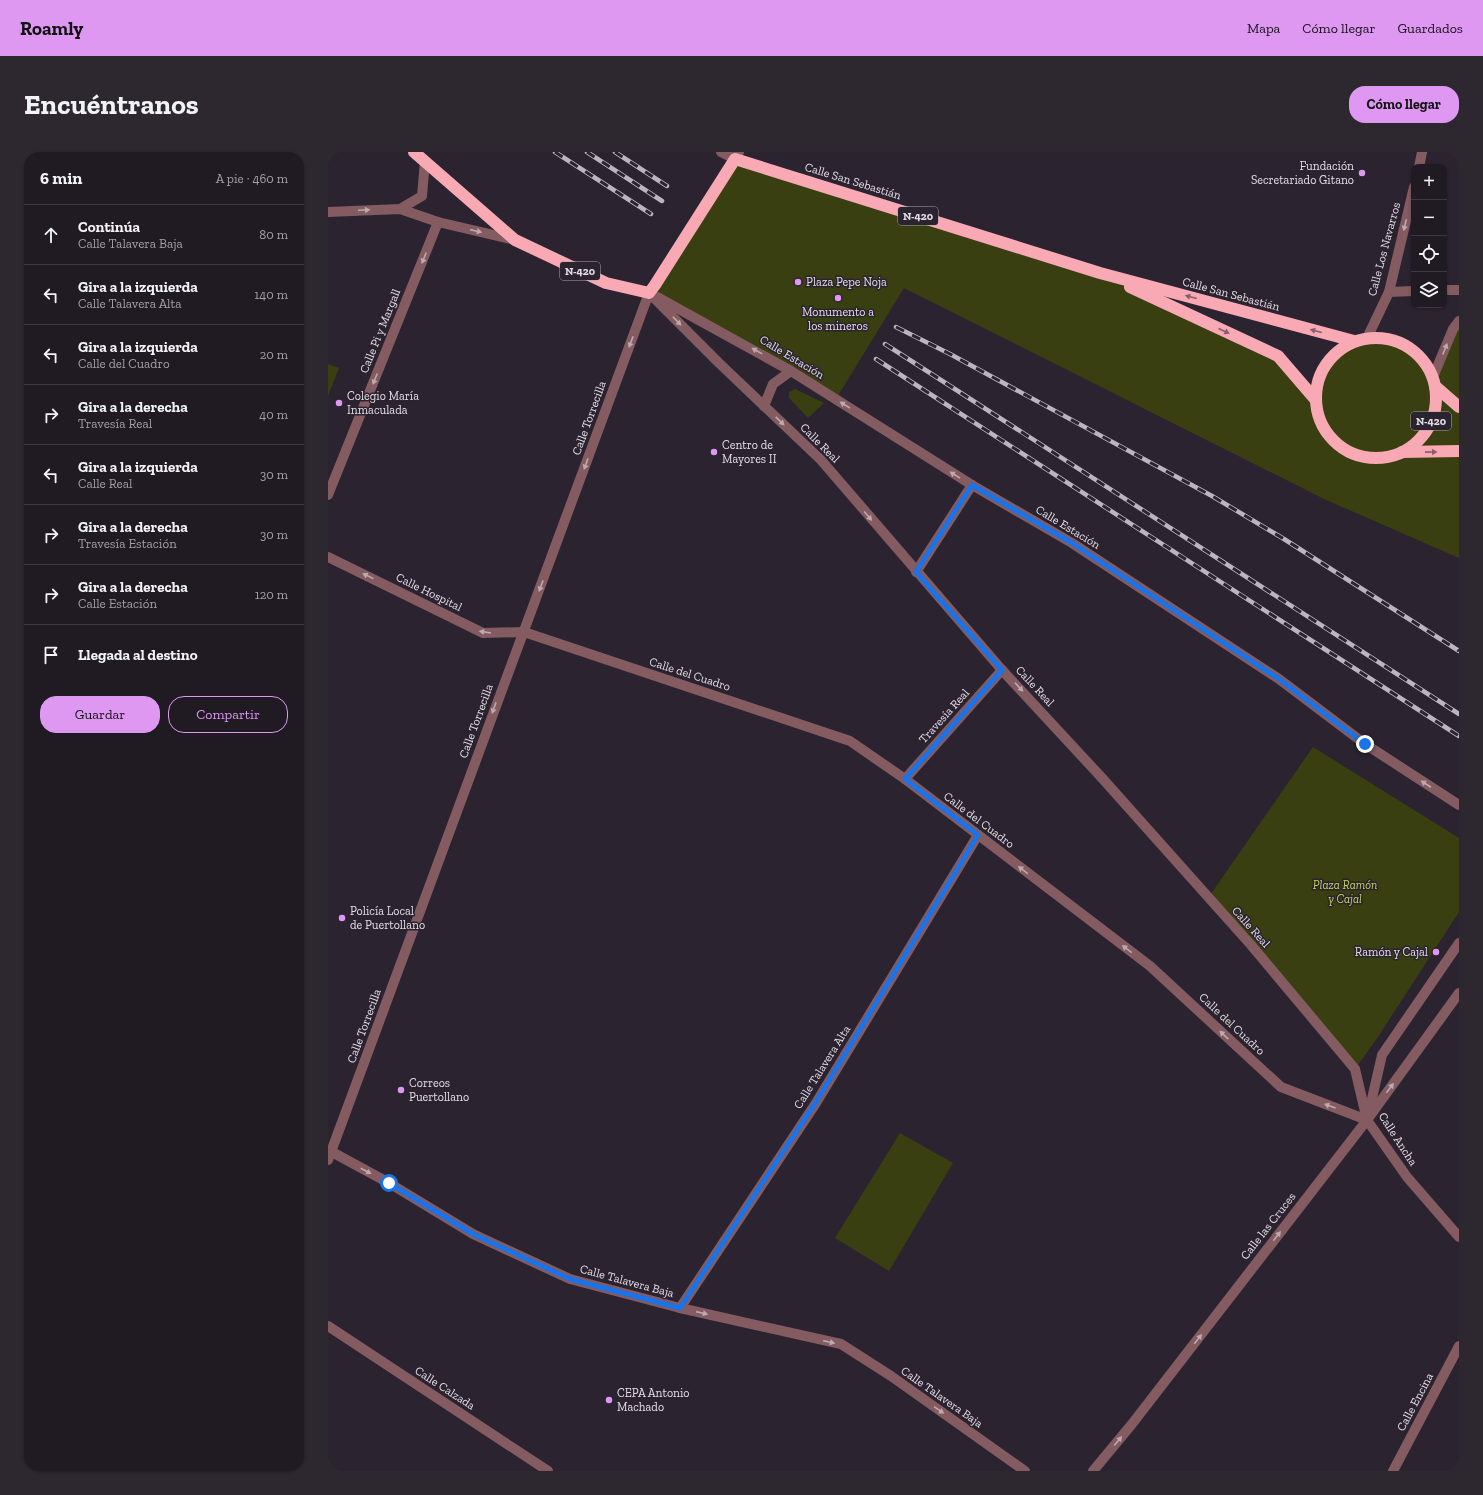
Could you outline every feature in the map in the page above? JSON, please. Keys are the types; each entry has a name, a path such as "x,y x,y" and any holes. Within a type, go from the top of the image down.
{"highway":[{"name":"N-420","path":"414,152 515,240 606,283 652,289"},
{"name":"Calle San Sebastián","path":"737,155 1100,273 1354,341"},
{"path":"652,289 737,155"},
{"name":"Calle San Sebastián","path":"1100,273 1278,356 1315,398"},
{"name":"N-420","path":"1434,382 1436,406 1430,425 1418,441 1402,452 1385,458 1368,458 1352,453 1337,444 1325,432 1318,416 1315,398 1320,375 1334,354 1354,341 1367,338 1388,338 1407,346 1422,359 1434,382 1459,406"},
{"name":"N-420","path":"1402,452 1459,451"}],"street":[{"path":"721,152 737,155"},
{"path":"1420,164 1422,152"},
{"path":"400,209 422,196 425,161"},
{"name":"Calle Los Navarros","path":"1367,338 1389,292 1411,200"},
{"path":"328,212 400,209 438,222 515,240"},
{"name":"Calle Pi y Margall","path":"328,495 438,222"},
{"name":"Calle Estación","path":"652,289 791,370 972,485 1072,543 1279,679 1365,744 1459,805"},
{"name":"Calle Real","path":"652,289 764,406 821,460 1002,670 1102,778 1251,945 1355,1069 1367,1120"},
{"name":"Calle Torrecilla","path":"330,1156 652,289"},
{"path":"1447,290 1459,290"},
{"path":"1389,292 1411,291"},
{"path":"1434,382 1453,329 1459,321"},
{"path":"764,406 773,384 791,370"},
{"path":"916,572 972,485"},
{"name":"Calle Hospital","path":"328,557 483,633 524,632"},
{"name":"Calle del Cuadro","path":"524,632 850,741 905,779 1150,966 1281,1087 1367,1120"},
{"name":"Travesía Real","path":"905,779 1002,670"},
{"name":"Calle Talavera Alta","path":"680,1308 816,1102 978,835"},
{"name":"Calle Ancha","path":"1459,943 1382,1055 1367,1120 1408,1177 1459,1237"},
{"name":"Calle las Cruces","path":"1093,1471 1132,1424 1367,1120 1459,993"},
{"name":"Calle Talavera Baja","path":"330,1156 389,1183 473,1234 570,1279 680,1308 841,1344 891,1376 1024,1471"},
{"name":"Calle Calzada","path":"328,1326 548,1471"},
{"name":"Calle Encina","path":"1393,1471 1459,1346"}],"green space":[{"path":"735,159 1100,273 1278,356 1316,398 1320,375 1334,354 1354,341 1388,338 1407,345 1433,377 1459,321 1459,558 1324,499 904,288 836,399 649,293"},
{"path":"328,364 339,368 328,396"},
{"path":"795,389 824,403 808,418 789,398 789,392"},
{"name":"Plaza Ramón y Cajal","path":"1313,747 1459,838 1459,912 1378,1037 1355,1069 1208,898"},
{"path":"900,1133 953,1163 889,1271 835,1238"}],"railway":[{"path":"555,152 651,214"},
{"path":"587,152 662,201"},
{"path":"615,152 667,186"},
{"path":"896,327 950,354 1212,496 1284,539 1459,651"},
{"path":"885,344 1459,714"},
{"path":"876,359 1459,736"}],"place":[{"name":"Fundación Secretariado Gitano","path":"1362,173"},
{"name":"Plaza Pepe Noja","path":"798,282"},
{"name":"Monumento a los mineros","path":"838,298"},
{"name":"Colegio María Inmaculada","path":"339,403"},
{"name":"Centro de Mayores II","path":"714,452"},
{"name":"Policía Local de Puertollano","path":"342,918"},
{"name":"Ramón y Cajal","path":"1436,952"},
{"name":"Correos Puertollano","path":"401,1090"},
{"name":"CEPA Antonio Machado","path":"609,1400"}],"route":[{"path":"389,1183 473,1234 570,1279 680,1308 816,1102 978,835 905,779 1002,670 916,572 972,485 1072,543 1279,679 1365,744"}]}
